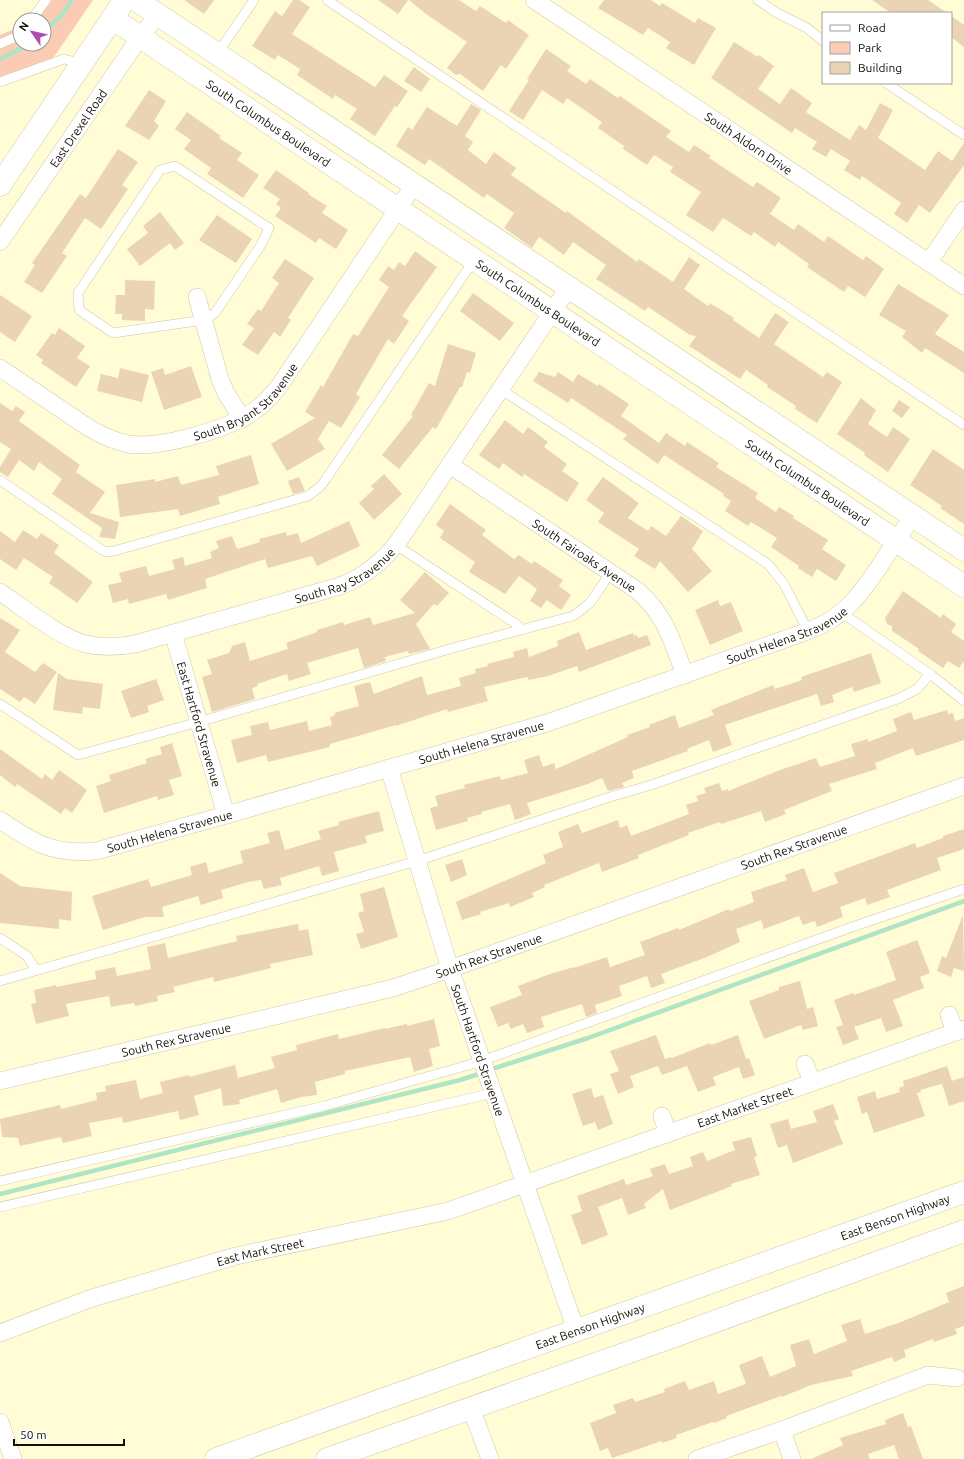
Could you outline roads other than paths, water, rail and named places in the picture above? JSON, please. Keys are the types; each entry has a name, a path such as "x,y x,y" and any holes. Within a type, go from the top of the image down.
{"street":[{"path":"0,185 125,0"},
{"path":"136,0 964,550"},
{"name":"South Aldorn Drive","path":"534,0 964,286"},
{"name":"East Drexel Road","path":"0,242 140,37 158,15"},
{"name":"South Columbus Boulevard","path":"112,19 964,586"},
{"name":"South Bryant Stravenue","path":"0,368 89,428 109,438 129,444 158,444 219,428 242,418 255,411 280,385 414,185"},
{"path":"929,262 964,210"},
{"name":"South Ray Stravenue","path":"0,592 60,633 85,644 98,646 123,646 352,581 374,568 384,559 396,544 569,288"},
{"path":"198,297 220,379 226,393 242,418"},
{"name":"South Fairoaks Avenue","path":"450,465 638,591 656,609 669,632 685,675"},
{"name":"South Helena Stravenue","path":"0,820 24,837 38,844 51,848 81,852 111,847 546,723 685,675 829,622 842,613 863,592 913,516"},
{"name":"East Hartford Stravenue","path":"173,633 226,815"},
{"name":"South Hartford Stravenue","path":"389,768 450,969 576,1330"},
{"name":"South Rex Stravenue","path":"0,1081 393,988 964,786"},
{"path":"949,1015 959,1030"},
{"name":"East Market Street","path":"525,1184 959,1030"},
{"path":"805,1064 812,1082"},
{"path":"662,1116 668,1134"},
{"name":"East Mark Street","path":"0,1333 92,1298 236,1256 448,1212 525,1184"},
{"name":"East Benson Highway","path":"216,1459 964,1192"},
{"path":"327,1459 676,1336 964,1231"},
{"path":"697,1459 782,1430 928,1375 957,1378"},
{"path":"471,1408 490,1459"},
{"path":"0,1422 13,1459"},
{"path":"782,1430 792,1459"}],"lane":[{"path":"37,12 46,0"},
{"path":"217,54 254,0"},
{"path":"328,0 964,424"},
{"path":"758,0 776,13 807,28 822,40"},
{"path":"0,44 12,39"},
{"path":"0,82 64,59 82,64"},
{"path":"888,84 964,135"},
{"path":"175,166 269,228 261,245 215,313 204,320 113,333 79,310 78,293 160,170 175,166"},
{"path":"0,480 107,552 114,552 308,496 321,486 326,479 474,260"},
{"path":"500,389 768,564 784,584 808,631"},
{"path":"396,544 516,624 521,630"},
{"path":"0,704 78,755 573,616 590,603 611,572"},
{"path":"842,613 930,674 964,701"},
{"path":"0,980 417,861 651,785 900,698 917,689 930,674"},
{"path":"0,1181 324,1106 482,1061 792,948 964,889"},
{"path":"0,938 27,956 36,970"},
{"path":"0,1207 493,1093"}],"waterway":[{"path":"52,24 61,16 72,0"},
{"path":"0,59 14,52"},
{"path":"489,1070 588,1038 964,901"},
{"path":"0,1194 460,1080 482,1073"}]}
